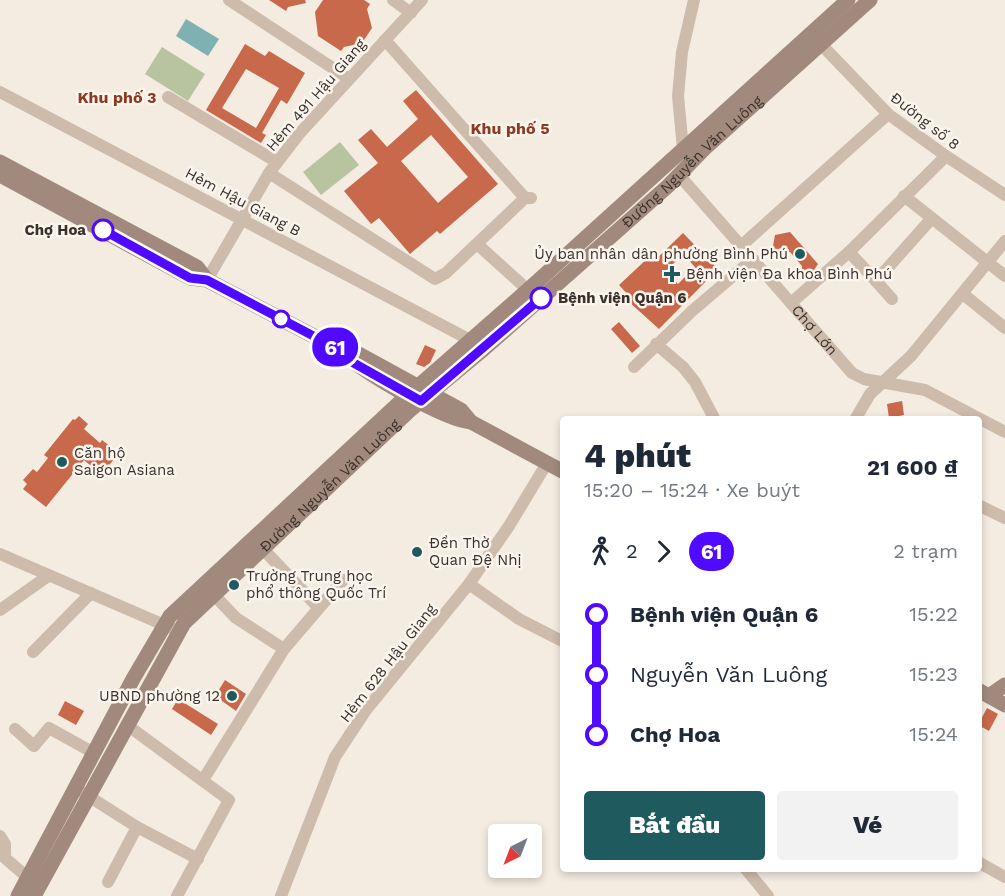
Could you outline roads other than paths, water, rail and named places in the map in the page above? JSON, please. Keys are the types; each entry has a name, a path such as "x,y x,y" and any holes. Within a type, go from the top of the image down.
{"main road":[{"name":"Đường Nguyễn Văn Luông","path":"18,896 163,624 419,394 485,348 679,175 816,40 848,0"},
{"name":"Đường Nguyễn Văn Luông","path":"34,896 177,632 472,341 667,163 816,40 870,0"},
{"path":"0,162 197,267 207,280"},
{"name":"Chợ Lớn","path":"667,163 679,175"},
{"path":"0,175 190,278 207,280 342,351 357,353 458,421 471,422 560,470"},
{"path":"983,693 1005,685"},
{"path":"983,693 1005,705"}],"street":[{"path":"229,0 348,78"},
{"path":"393,0 411,12"},
{"name":"Hẻm 491 Hậu Giang","path":"207,280 277,162 348,78 422,0"},
{"path":"683,149 678,96 682,52 694,0"},
{"path":"269,173 435,279 446,273 528,198 385,40"},
{"name":"Đường số 8","path":"816,40 888,114 1005,195"},
{"name":"Hẻm Hậu Giang B","path":"0,92 243,218 472,341"},
{"path":"168,97 277,162"},
{"path":"741,246 888,114"},
{"path":"790,303 849,252 946,156"},
{"name":"Chợ Lớn","path":"679,175 852,373 925,390 975,416"},
{"path":"904,196 1005,276"},
{"path":"876,281 932,218"},
{"path":"857,416 870,394 910,356 1005,241"},
{"path":"477,244 528,290"},
{"path":"849,252 892,299"},
{"path":"634,367 656,344 753,259"},
{"path":"963,294 1005,328"},
{"path":"656,344 683,367 695,382 713,416"},
{"name":"Chợ Lớn","path":"982,420 1005,432"},
{"name":"Hẻm 628 Hậu Giang","path":"281,896 335,757 366,710 469,584 509,526 547,463"},
{"path":"982,507 1005,518"},
{"path":"263,549 318,607"},
{"path":"0,554 177,632"},
{"path":"0,610 48,576"},
{"path":"203,780 284,649 343,580"},
{"path":"469,584 519,619 560,640"},
{"path":"33,652 91,593"},
{"path":"214,595 236,618 284,649"},
{"path":"127,725 229,801 177,896"},
{"path":"15,729 34,746 49,728 94,753"},
{"path":"75,788 137,827 198,859"},
{"path":"108,882 137,827"},
{"path":"0,836 5,844 4,856 27,877"},
{"path":"982,864 1005,877"},
{"path":"748,872 768,896"}],"water":[{"path":"186,19 219,39 208,56 176,36"}],"place":[{"name":"Chợ Hoa","path":"103,230"},
{"name":"Ủy ban nhân dân phường Bình Phú","path":"800,254"},
{"name":"Bệnh viện Đa khoa Bình Phú","path":"672,274"},
{"name":"Bệnh viện Quận 6","path":"541,298"},
{"name":"Căn hộ Saigon Asiana","path":"62,462"},
{"name":"Đền Thờ Quan Đệ Nhị","path":"417,552"},
{"name":"Trường Trung học phổ thông Quốc Trí","path":"234,585"},
{"name":"UBND phường 12","path":"232,696"}],"district":[{"name":"Khu phố 3","path":"117,97"},
{"name":"Khu phố 5","path":"510,128"}]}
